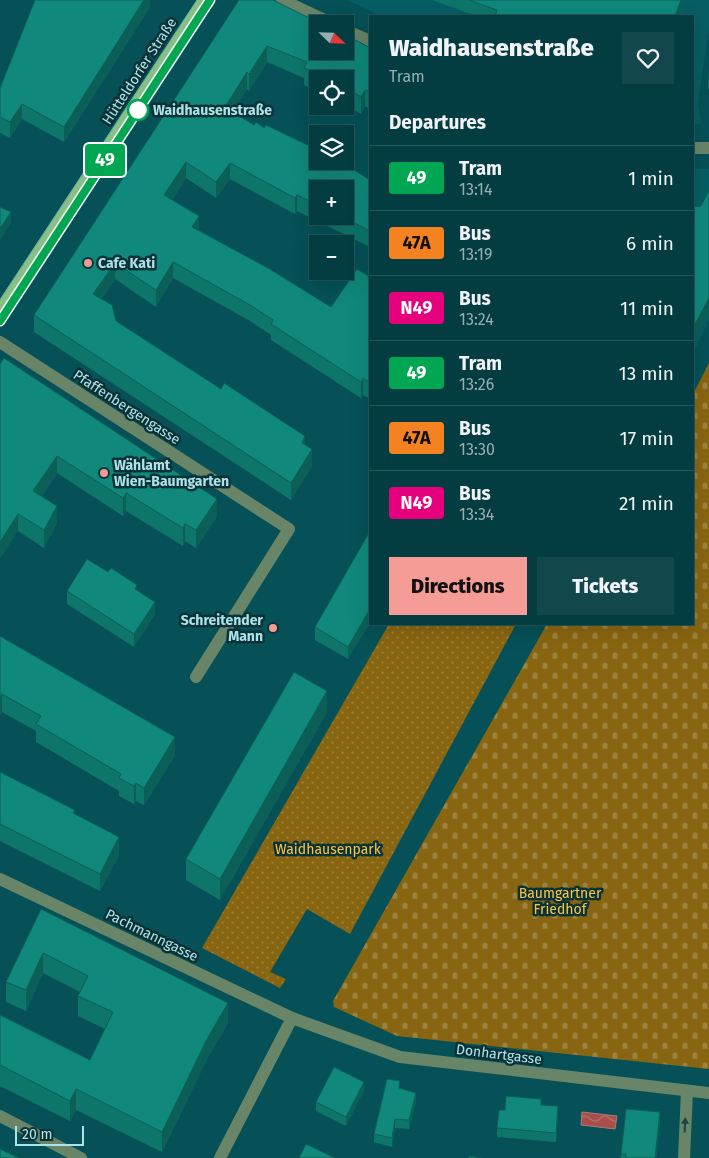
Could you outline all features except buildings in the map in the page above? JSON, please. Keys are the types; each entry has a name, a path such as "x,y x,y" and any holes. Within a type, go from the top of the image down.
{"main road":[{"name":"Hütteldorfer Straße","path":"0,310 204,0"}],"street":[{"path":"282,0 314,15"},
{"path":"354,34 369,41"},
{"path":"694,148 709,148"},
{"name":"Pfaffenbergengasse","path":"0,342 289,530 196,677"},
{"name":"Pachmanngasse","path":"0,879 292,1018"},
{"path":"220,1158 292,1018"},
{"name":"Donhartgasse","path":"292,1018 400,1057 709,1093"},
{"path":"684,1158 687,1091"},
{"path":"0,1116 81,1158"}],"shaded area":[{"path":"347,0 709,0 709,30 698,103 701,123 694,126 694,15 380,15"},
{"path":"694,169 709,169 709,321 694,351"}],"green space":[{"name":"Baumgartner Friedhof","path":"709,363 709,1069 397,1036 334,1007 333,1001 546,625 694,625 694,392"},
{"name":"Waidhausenpark","path":"388,625 515,625 350,934 307,909 270,972 286,979 280,988 202,948"}],"water":[{"path":"582,1112 617,1116 615,1129 581,1125"}],"tram line":[{"path":"0,300 197,0"},
{"path":"0,321 210,0"},
{"name":"49","path":"0,321 210,0"}],"place":[{"name":"Waidhausenstraße","path":"138,110"},
{"name":"Cafe Kati","path":"88,263"},
{"name":"Wählamt Wien-Baumgarten","path":"104,473"},
{"name":"Schreitender Mann","path":"273,628"}]}
